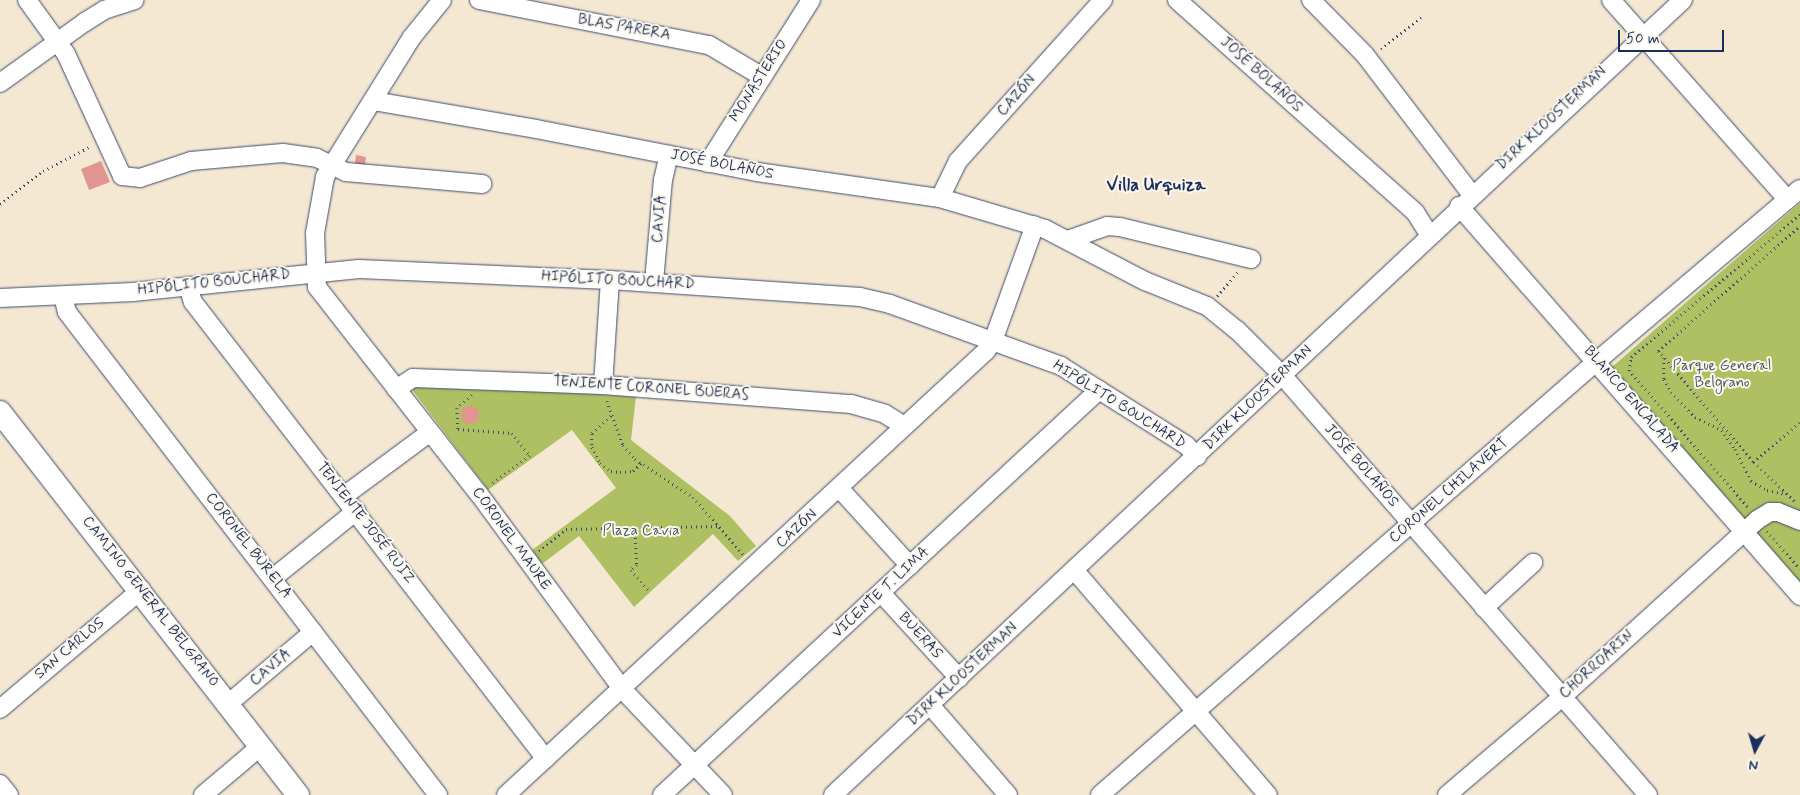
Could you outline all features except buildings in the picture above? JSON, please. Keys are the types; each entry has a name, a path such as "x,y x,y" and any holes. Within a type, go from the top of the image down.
{"main road":[{"name":"CAMINO GENERAL BELGRANO","path":"0,412 229,703 298,795"}],"street":[{"path":"27,0 58,42 117,170 122,176 140,178 192,161 283,153 317,158 332,166 360,174 482,184"},
{"path":"0,83 104,10 134,0"},
{"name":"CORONEL MAURE","path":"442,0 412,37 325,177 317,215 317,287 429,433 479,494 622,690 723,795"},
{"name":"BLAS PARERA","path":"479,0 709,45 761,76"},
{"name":"MONASTERIO","path":"708,162 811,0"},
{"name":"CAZÓN","path":"940,198 958,161 1103,0"},
{"name":"JOSÉ BOLAÑOS","path":"1177,0 1415,212 1430,234"},
{"name":"BLANCO ENCALADA","path":"1312,0 1368,60 1465,200 1597,361 1800,596"},
{"path":"1611,0 1642,36 1794,194"},
{"name":"DIRK KLOOSTERMAN","path":"833,795 1075,571 1465,200 1683,0"},
{"name":"JOSÉ BOLAÑOS","path":"373,101 798,179 940,198 1035,226 1068,240 1146,282 1207,306 1238,330 1282,375 1648,795"},
{"name":"CAVIA","path":"654,282 663,180 669,155"},
{"name":"CORONEL CHILAVERT","path":"1100,795 1597,361 1794,194"},
{"name":"CAZÓN","path":"506,795 840,489 993,341 1035,226"},
{"path":"1068,240 1107,226 1120,227 1251,258"},
{"name":"HIPÓLITO BOUCHARD","path":"0,298 64,296 188,286 359,269 654,282 860,296 1060,366 1186,445 1197,456"},
{"path":"603,385 610,280"},
{"name":"TENIENTE JOSÉ RUIZ","path":"188,286 193,302 546,759"},
{"name":"CORONEL BURELA","path":"64,296 67,312 438,795"},
{"name":"TENIENTE CORONEL BUERAS","path":"396,390 413,378 603,385 851,404 885,414 904,426"},
{"name":"VICENTE T. LIMA","path":"662,795 882,594 1099,390"},
{"path":"344,496 429,433"},
{"path":"840,489 910,566"},
{"path":"273,578 356,511"},
{"path":"1757,520 1770,512 1778,512 1800,521"},
{"name":"CHORROARIN","path":"1447,795 1562,697 1745,533 1757,520"},
{"path":"1484,608 1534,563"},
{"path":"1075,571 1268,795"},
{"name":"SAN CARLOS","path":"0,709 141,590"},
{"name":"BUERAS","path":"882,594 959,678"},
{"name":"CAVIA","path":"229,703 313,632"},
{"path":"930,705 1008,795"},
{"path":"202,795 261,746"},
{"path":"0,784 9,795"}],"path":[{"path":"1368,60 1421,17"},
{"path":"0,204 43,171 103,140"},
{"path":"1800,214 1631,357 1629,371 1800,569"},
{"path":"1800,226 1658,351 1753,462 1800,507"},
{"path":"1207,306 1251,258"},
{"path":"1664,358 1664,379 1671,392 1695,417 1722,430 1735,449 1751,481 1767,490 1786,494"},
{"path":"479,494 530,456 512,432 458,429 457,408 476,392 489,387 488,380"},
{"path":"603,385 611,416 623,445 641,463 692,497 720,526 755,568"},
{"path":"611,416 592,434 592,447 600,463 611,471 620,472 633,471 641,463"},
{"path":"1753,462 1800,422"},
{"path":"527,561 566,530 720,526"},
{"path":"635,528 637,565 631,570 649,591"}],"green space":[{"name":"Parque General Belgrano","path":"1800,203 1800,586 1612,367"},
{"name":"Plaza Cavia","path":"421,380 636,397 631,440 730,516 756,546 738,561 713,534 634,607 579,536 542,564 532,550 616,488 572,430 488,490 413,391 412,387"}],"district":[{"name":"Villa Urquiza","path":"1156,185"}]}
